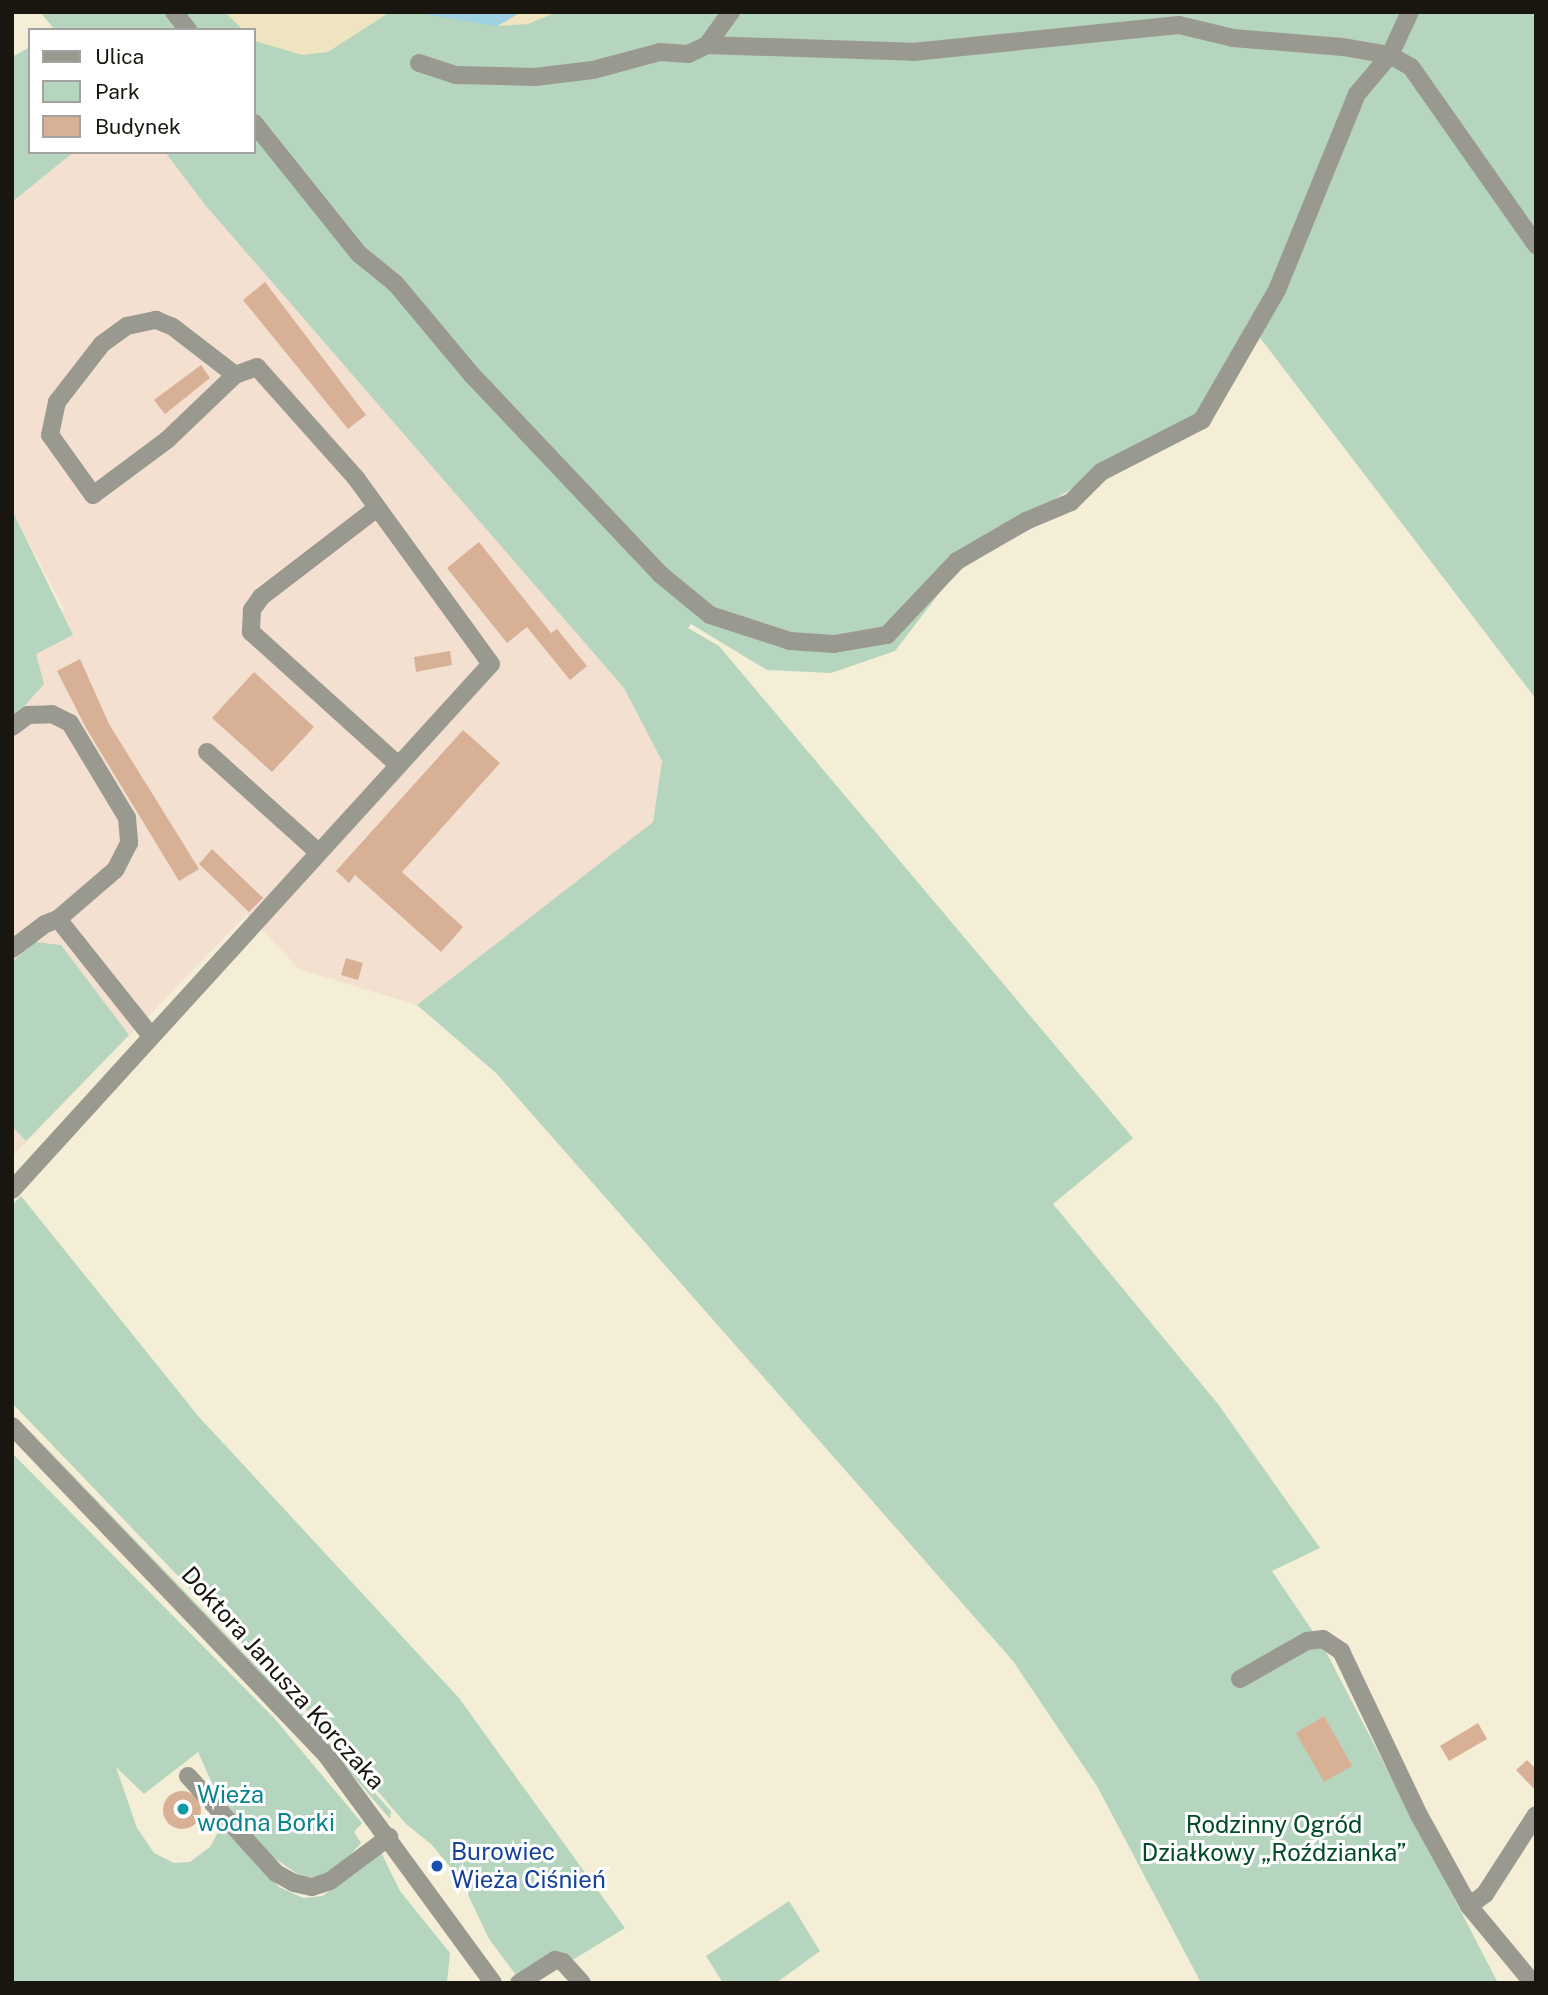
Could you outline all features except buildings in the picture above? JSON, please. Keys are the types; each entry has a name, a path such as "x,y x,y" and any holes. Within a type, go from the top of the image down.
{"street":[{"path":"174,12 186,28"},
{"path":"707,45 731,12"},
{"path":"256,125 359,254 395,283 472,375 660,574 710,615 790,640 834,644 887,635 957,561 1026,522 1071,502 1101,472 1202,420 1277,290 1357,94 1390,55 1410,12"},
{"path":"419,63 455,75 535,77 593,70 660,52 688,54 707,45 913,52 1179,24 1233,38 1306,42 1390,55 1411,67 1536,245"},
{"path":"12,1190 491,664 377,508 257,367 235,375 158,447 93,495 50,435 57,402 102,344 127,326 156,320 173,327 235,375"},
{"path":"377,508 261,597 252,610 251,632 398,765"},
{"path":"12,727 28,715 52,715 70,723 127,818 129,843 115,870 58,919 45,924 12,949"},
{"path":"207,752 318,852"},
{"path":"58,919 151,1036"},
{"name":"Doktora Janusza Korczaka","path":"12,1426 305,1732 390,1837 485,1980"},
{"path":"1240,1679 1307,1641 1323,1639 1340,1651 1419,1815 1469,1906 1533,1983"},
{"path":"188,1776 276,1873 294,1883 313,1887 330,1881 390,1837"},
{"path":"1469,1906 1485,1894 1536,1815"},
{"path":"519,1983 555,1960 573,1971 582,1983"}],"shaded area":[{"path":"72,154 167,154 206,206 624,688 662,761 653,822 417,1005 299,969 247,914 12,1157 12,720 35,654 64,610 12,510 12,202"}],"green space":[{"name":"Rodzinny Ogród Działkowy „Roździanka”","path":"40,12 1536,12 1536,699 1248,322 1205,408 974,548 895,651 831,673 767,670 691,624 688,628 719,646 1133,1138 1053,1204 1218,1404 1320,1548 1272,1571 1324,1648 1498,1983 1201,1983 1097,1786 1013,1661 496,1073 417,1005 653,822 662,761 624,688 206,206 167,154 256,154 256,28 53,28"},
{"path":"28,48 28,154 72,154 12,202 12,57"},
{"path":"12,510 73,635 36,654 44,684 12,720"},
{"path":"35,942 61,945 129,1035 26,1141 12,1126 12,962"},
{"path":"21,1196 199,1417 459,1698 625,1928 535,1983 522,1983 489,1939 461,1880 431,1844 406,1824 319,1723 12,1403 12,1205"},
{"path":"12,1412 313,1725 391,1811 390,1819 312,1728"},
{"path":"12,1453 275,1719 362,1823 354,1832 361,1843 341,1865 319,1877 302,1877 267,1853 216,1792 198,1752 144,1794 116,1767 137,1828 154,1853 174,1863 190,1862 210,1847 222,1825 279,1887 303,1898 323,1896 380,1850 400,1891 450,1953 447,1983 12,1983"},
{"path":"789,1901 820,1951 776,1983 723,1983 706,1956"}],"sand":[{"path":"225,12 390,12 328,52 302,55 256,41 256,28 241,28"},
{"path":"521,12 557,12 528,24 497,26"}],"water":[{"path":"411,12 521,12 497,26"}],"place":[{"name":"Wieża wodna Borki","path":"183,1809"},
{"name":"Burowiec Wieża Ciśnień","path":"437,1866"}]}
